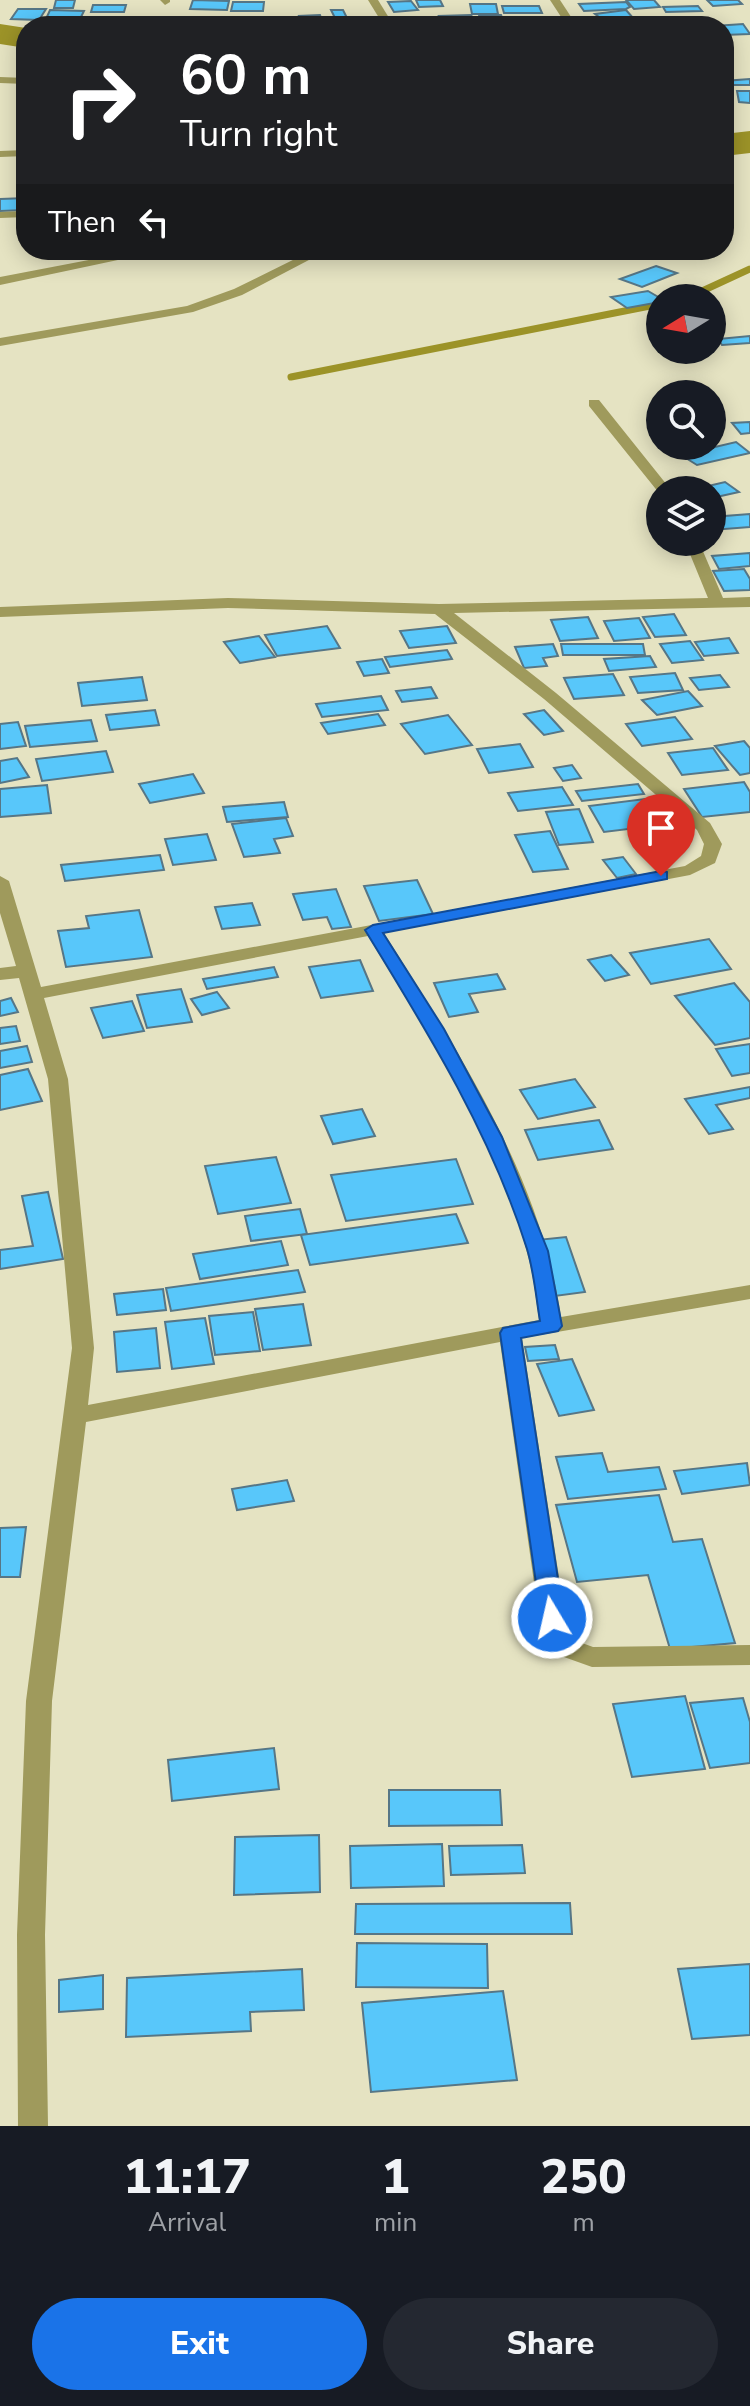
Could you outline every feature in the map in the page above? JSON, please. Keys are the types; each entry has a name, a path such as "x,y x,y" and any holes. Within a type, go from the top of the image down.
{"street":[{"path":"0,281 108,260"},
{"path":"0,342 189,309 238,292 302,260"},
{"path":"594,403 653,476"},
{"path":"698,556 717,602"},
{"path":"0,612 228,603 439,609 750,602"},
{"path":"0,974 30,982 373,930 690,870 709,859 713,844 704,827 439,609"},
{"path":"0,881 58,1079 83,1348 39,1701 31,1935 33,2126"},
{"path":"373,930 435,1029 492,1137 538,1251 551,1326"},
{"path":"74,1416 510,1333 750,1292"},
{"path":"510,1333 552,1618 573,1650 592,1657 750,1655"}],"building":[{"path":"56,0 75,0 73,8 54,8"},
{"path":"193,0 229,1 227,10 190,9"},
{"path":"416,0 440,0 443,6 419,7"},
{"path":"626,0 654,0 660,7 634,9"},
{"path":"707,0 738,0 742,4 713,6"},
{"path":"411,1 418,10 394,12 388,2"},
{"path":"233,2 264,2 263,11 231,11"},
{"path":"626,2 630,7 626,9 584,11 579,4"},
{"path":"470,4 496,4 498,14 472,14"},
{"path":"93,5 126,5 124,12 91,12"},
{"path":"502,6 539,6 542,13 504,13"},
{"path":"698,6 702,11 666,12 663,7"},
{"path":"18,9 46,9 42,16 16,16 16,19 11,19"},
{"path":"50,10 84,11 82,16 47,16"},
{"path":"331,10 343,10 346,16 334,16"},
{"path":"626,10 631,16 598,16 595,14"},
{"path":"743,24 750,34 734,35 734,25"},
{"path":"750,79 750,85 734,85 734,80"},
{"path":"737,91 750,91 750,103 739,102"},
{"path":"16,198 16,210 0,211 0,199"},
{"path":"656,266 677,273 642,287 620,279"},
{"path":"646,291 646,305 627,308 611,297"},
{"path":"750,336 750,343 726,345 726,338"},
{"path":"750,422 750,433 741,434 732,423"},
{"path":"736,442 750,453 726,458 726,444"},
{"path":"689,460 719,460 697,465"},
{"path":"726,483 739,492 726,495"},
{"path":"750,514 750,527 726,529 726,516"},
{"path":"750,553 750,566 719,569 712,556"},
{"path":"744,569 750,579 750,590 724,591 713,571"},
{"path":"674,614 686,635 655,637 643,617"},
{"path":"588,617 598,638 560,641 551,620"},
{"path":"639,618 650,638 614,641 604,621"},
{"path":"327,626 340,648 277,656 265,635"},
{"path":"447,626 456,643 409,648 400,631"},
{"path":"259,636 275,657 240,663 224,642"},
{"path":"729,638 738,653 704,656 695,642"},
{"path":"690,641 703,660 672,663 660,644"},
{"path":"553,644 558,656 543,658 547,666 524,668 515,647"},
{"path":"561,644 643,644 645,655 563,655"},
{"path":"447,650 452,659 390,667 385,657"},
{"path":"650,656 656,667 609,671 604,659"},
{"path":"382,659 389,673 364,676 357,662"},
{"path":"675,673 683,690 638,693 630,677"},
{"path":"613,674 624,695 574,699 564,678"},
{"path":"720,675 729,687 699,690 690,678"},
{"path":"142,677 147,700 82,706 78,683"},
{"path":"431,687 437,698 402,702 396,691"},
{"path":"688,691 702,706 657,715 642,700"},
{"path":"381,696 388,710 322,717 316,704"},
{"path":"155,710 159,725 110,730 106,715"},
{"path":"544,710 563,731 544,735 524,714"},
{"path":"378,714 385,725 328,734 321,723"},
{"path":"448,715 472,745 425,754 401,724"},
{"path":"675,717 692,739 642,746 626,724"},
{"path":"91,720 97,741 30,747 25,726"},
{"path":"18,722 26,746 0,749 0,724"},
{"path":"744,741 750,748 750,773 740,775 715,746"},
{"path":"520,744 533,767 489,773 477,749"},
{"path":"713,748 728,770 682,775 668,753"},
{"path":"106,751 113,772 42,781 36,759"},
{"path":"17,758 29,777 0,783 0,761"},
{"path":"572,765 581,778 563,781 554,768"},
{"path":"193,774 204,793 150,803 139,784"},
{"path":"744,782 750,792 750,812 702,817 684,789"},
{"path":"638,784 644,794 582,801 576,791"},
{"path":"47,785 51,813 0,817 0,789"},
{"path":"562,787 573,805 518,811 508,793"},
{"path":"645,799 661,825 604,832 589,806"},
{"path":"284,802 288,817 227,822 223,807"},
{"path":"579,809 593,842 559,845 546,812"},
{"path":"286,818 293,836 274,839 280,853 244,857 232,824"},
{"path":"550,831 568,869 533,872 515,835"},
{"path":"207,834 216,860 173,865 165,839"},
{"path":"160,855 164,870 65,881 61,865"},
{"path":"623,857 636,874 617,878 603,860"},
{"path":"417,880 433,914 379,921 364,886"},
{"path":"336,889 351,927 332,929 327,917 303,920 293,894"},
{"path":"252,903 260,925 222,929 215,907"},
{"path":"139,910 152,957 66,967 58,931 89,928 86,916"},
{"path":"709,939 731,969 651,984 630,953"},
{"path":"611,955 629,975 605,981 588,960"},
{"path":"360,960 373,991 321,998 309,967"},
{"path":"274,967 278,977 207,989 203,979"},
{"path":"497,974 505,989 469,994 478,1012 449,1017 434,983"},
{"path":"734,983 750,1002 750,1038 715,1045 675,996"},
{"path":"181,989 192,1022 147,1028 137,995"},
{"path":"217,992 229,1008 202,1015 191,999"},
{"path":"11,998 18,1012 0,1016 0,1001"},
{"path":"132,1001 144,1031 103,1038 91,1008"},
{"path":"16,1026 20,1041 0,1044 0,1028"},
{"path":"750,1044 750,1073 732,1076 716,1049"},
{"path":"27,1046 32,1062 0,1068 0,1051"},
{"path":"28,1069 42,1101 0,1110 0,1075"},
{"path":"575,1079 595,1107 538,1119 520,1090"},
{"path":"750,1087 750,1098 716,1105 733,1129 709,1134 685,1099"},
{"path":"362,1109 375,1136 333,1144 321,1116"},
{"path":"599,1120 613,1149 538,1160 525,1130"},
{"path":"276,1157 291,1203 218,1214 205,1166"},
{"path":"456,1159 473,1204 346,1221 331,1175"},
{"path":"48,1192 63,1259 0,1269 0,1250 33,1246 22,1196"},
{"path":"300,1209 307,1234 251,1241 245,1216"},
{"path":"456,1214 468,1243 310,1265 301,1235"},
{"path":"566,1237 585,1292 555,1296 537,1240"},
{"path":"281,1241 288,1265 200,1279 193,1254"},
{"path":"298,1270 305,1292 171,1311 166,1288"},
{"path":"163,1289 166,1310 117,1315 114,1294"},
{"path":"303,1304 311,1345 263,1350 255,1309"},
{"path":"253,1312 260,1351 215,1355 209,1316"},
{"path":"205,1318 214,1364 172,1369 165,1322"},
{"path":"156,1328 160,1368 117,1372 114,1332"},
{"path":"555,1345 559,1359 528,1361 525,1347"},
{"path":"572,1359 594,1410 559,1416 537,1364"},
{"path":"602,1453 608,1472 659,1467 666,1489 568,1499 556,1457"},
{"path":"747,1463 750,1485 682,1494 674,1471"},
{"path":"287,1480 294,1501 237,1510 232,1489"},
{"path":"659,1495 673,1542 702,1539 735,1643 670,1649 648,1575 577,1582 556,1505"},
{"path":"26,1527 20,1577 0,1577 0,1528"},
{"path":"685,1696 705,1769 632,1777 613,1704"},
{"path":"743,1698 750,1722 750,1763 710,1768 690,1703"},
{"path":"274,1748 279,1789 172,1801 168,1760"},
{"path":"389,1790 500,1790 502,1825 389,1826"},
{"path":"319,1835 320,1892 234,1895 235,1837"},
{"path":"442,1844 444,1886 351,1888 350,1846"},
{"path":"522,1845 525,1873 451,1875 449,1846"},
{"path":"570,1903 572,1934 355,1934 356,1904"},
{"path":"357,1943 487,1944 488,1988 356,1987"},
{"path":"750,1964 750,2035 692,2039 678,1969"},
{"path":"302,1969 304,2010 250,2012 251,2031 126,2037 127,1978"},
{"path":"103,1975 103,2009 59,2012 59,1980"},
{"path":"503,1991 517,2080 371,2092 362,2003"}],"waterway":[{"path":"0,34 16,36"},
{"path":"734,144 750,142"},
{"path":"717,284 750,269"},
{"path":"291,377 646,307"}],"route":[{"path":"552,1618 510,1333 551,1326 538,1251 492,1137 435,1029 373,930 661,876"}]}
